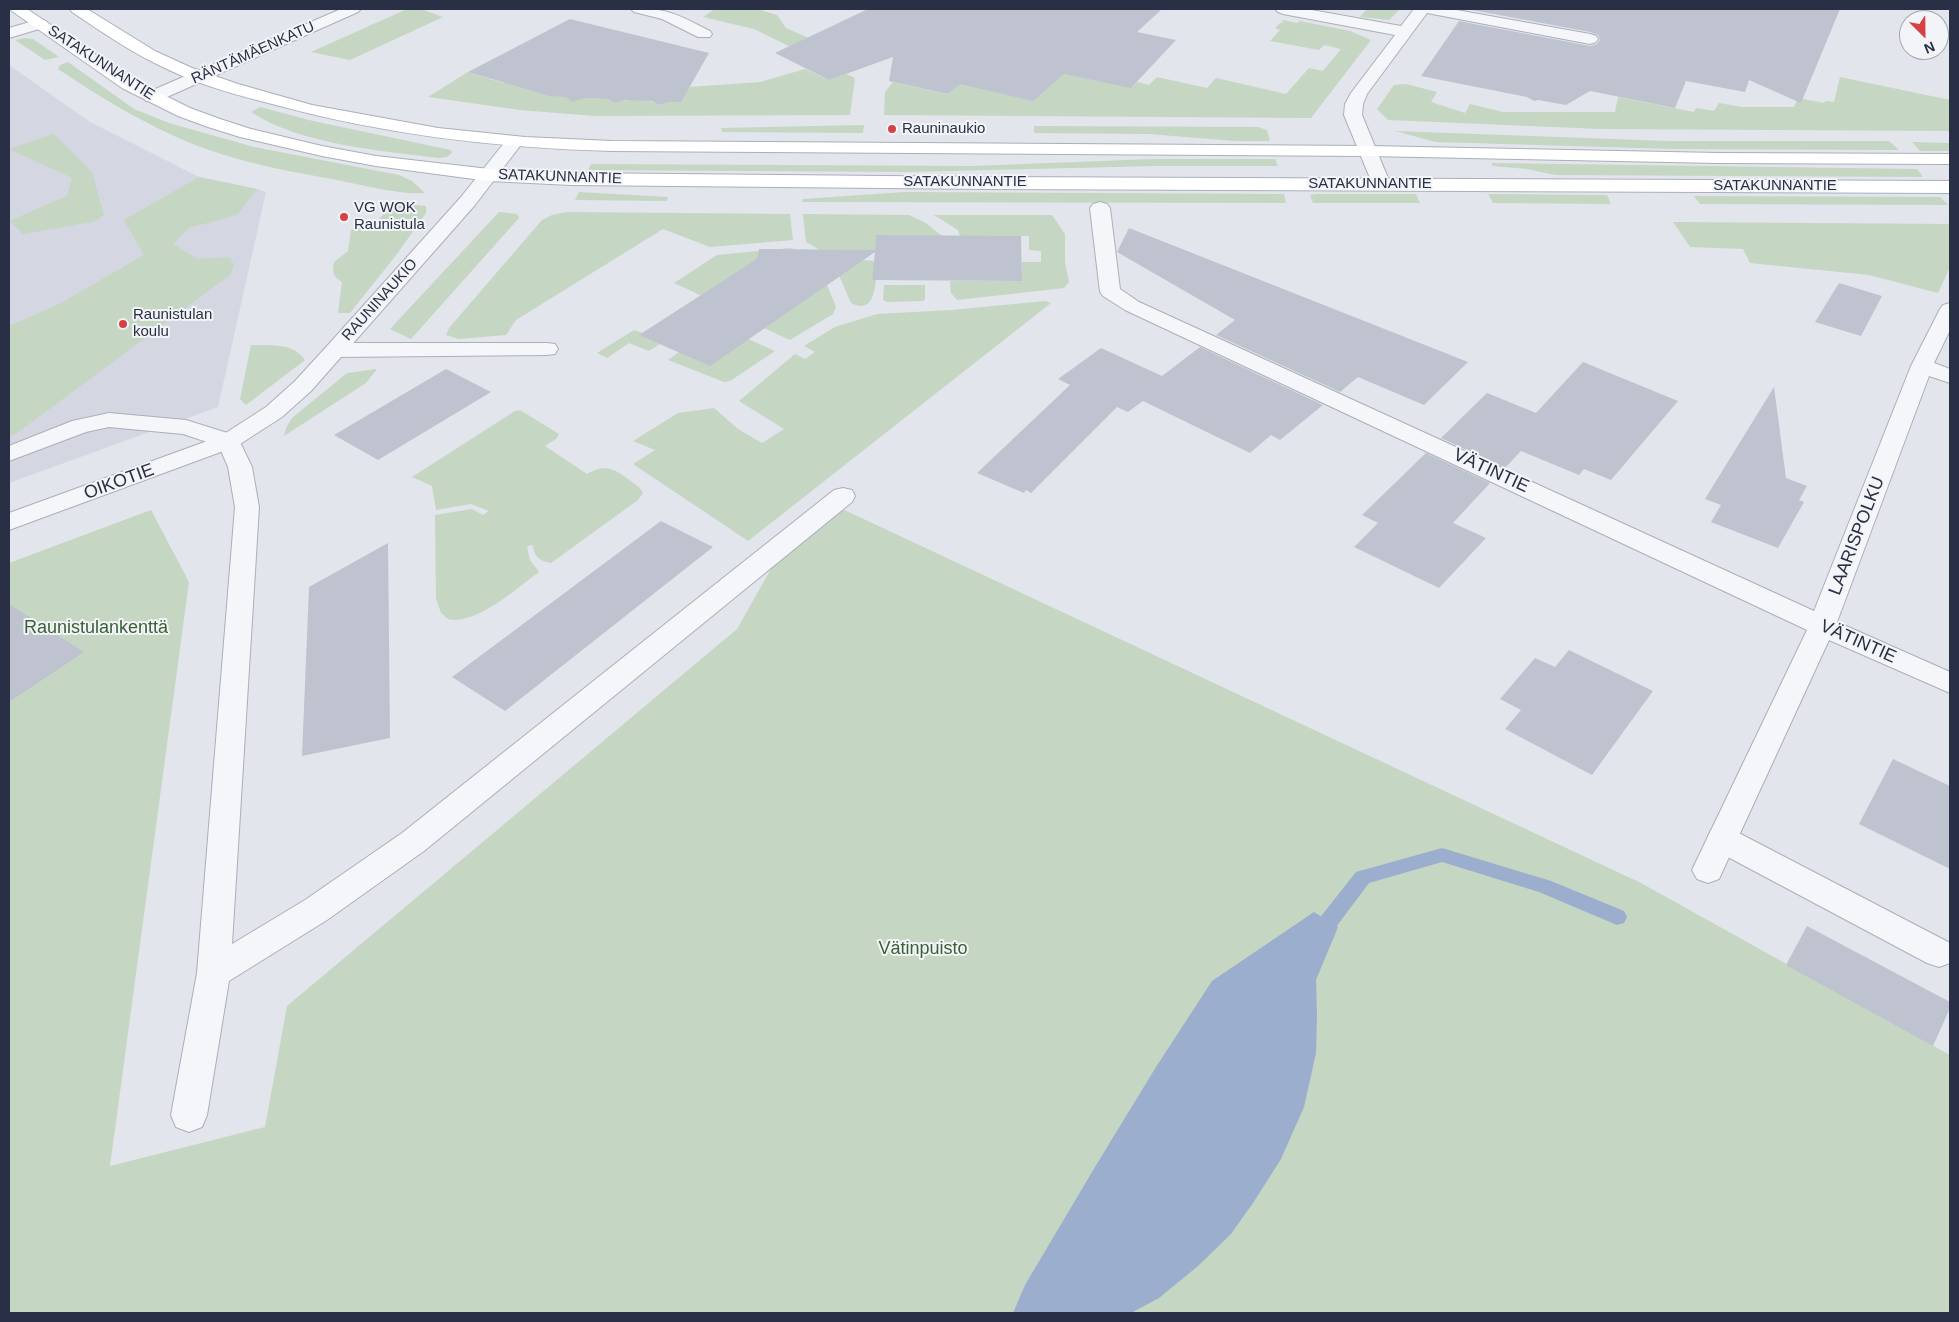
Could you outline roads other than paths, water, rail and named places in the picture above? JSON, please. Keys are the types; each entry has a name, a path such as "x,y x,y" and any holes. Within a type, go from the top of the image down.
{"main road":[{"name":"SATAKUNNANTIE","path":"17,9 64,16 199,77 277,101 330,114 398,127 514,142 590,146 1368,151 1708,158 1950,160"},
{"name":"SATAKUNNANTIE","path":"64,16 128,84 184,112 214,123 286,143 376,161 488,175 571,179 989,183 1381,183 1950,187"}],"street":[{"name":"RÄNTÄMÄENKATU","path":"152,97 354,9"},
{"path":"639,9 667,15 704,34"},
{"path":"1283,9 1405,32"},
{"path":"1381,183 1353,114 1354,104 1359,93 1422,9"},
{"path":"1427,9 1590,39"},
{"path":"9,33 64,16"},
{"name":"RAUNINAUKIO","path":"229,441 274,412 303,386 468,201 514,142"},
{"name":"VÄTINTIE","path":"1100,208 1110,292 1132,306 1822,626 1950,683"},
{"name":"LAARISPOLKU","path":"1708,870 1822,626 1922,366 1950,308"},
{"path":"336,350 547,349"},
{"path":"1922,366 1950,376"},
{"path":"9,454 80,426 109,420 186,427 229,441 240,467 247,507 214,973 189,1115"},
{"name":"OIKOTIE","path":"9,522 229,441"},
{"path":"214,973 316,910 413,842 843,496"},
{"path":"1722,839 1939,954"}],"water":[{"path":"1314,912 1338,927 1316,980 1316,1053 1304,1107 1281,1159 1231,1234 1198,1266 1159,1298 1131,1313 1013,1313 1025,1285 1095,1167 1156,1067 1212,981"}],"waterway":[{"path":"1329,921 1363,877 1442,855 1544,886 1617,917"}],"place":[{"name":"Rauninaukio","path":"892,129"},
{"name":"VG WOK Raunistula","path":"344,217"},
{"name":"Raunistulan koulu","path":"123,324"}],"park label":[{"name":"Raunistulankenttä","path":"96,628"},
{"name":"Vätinpuisto","path":"923,949"}]}
